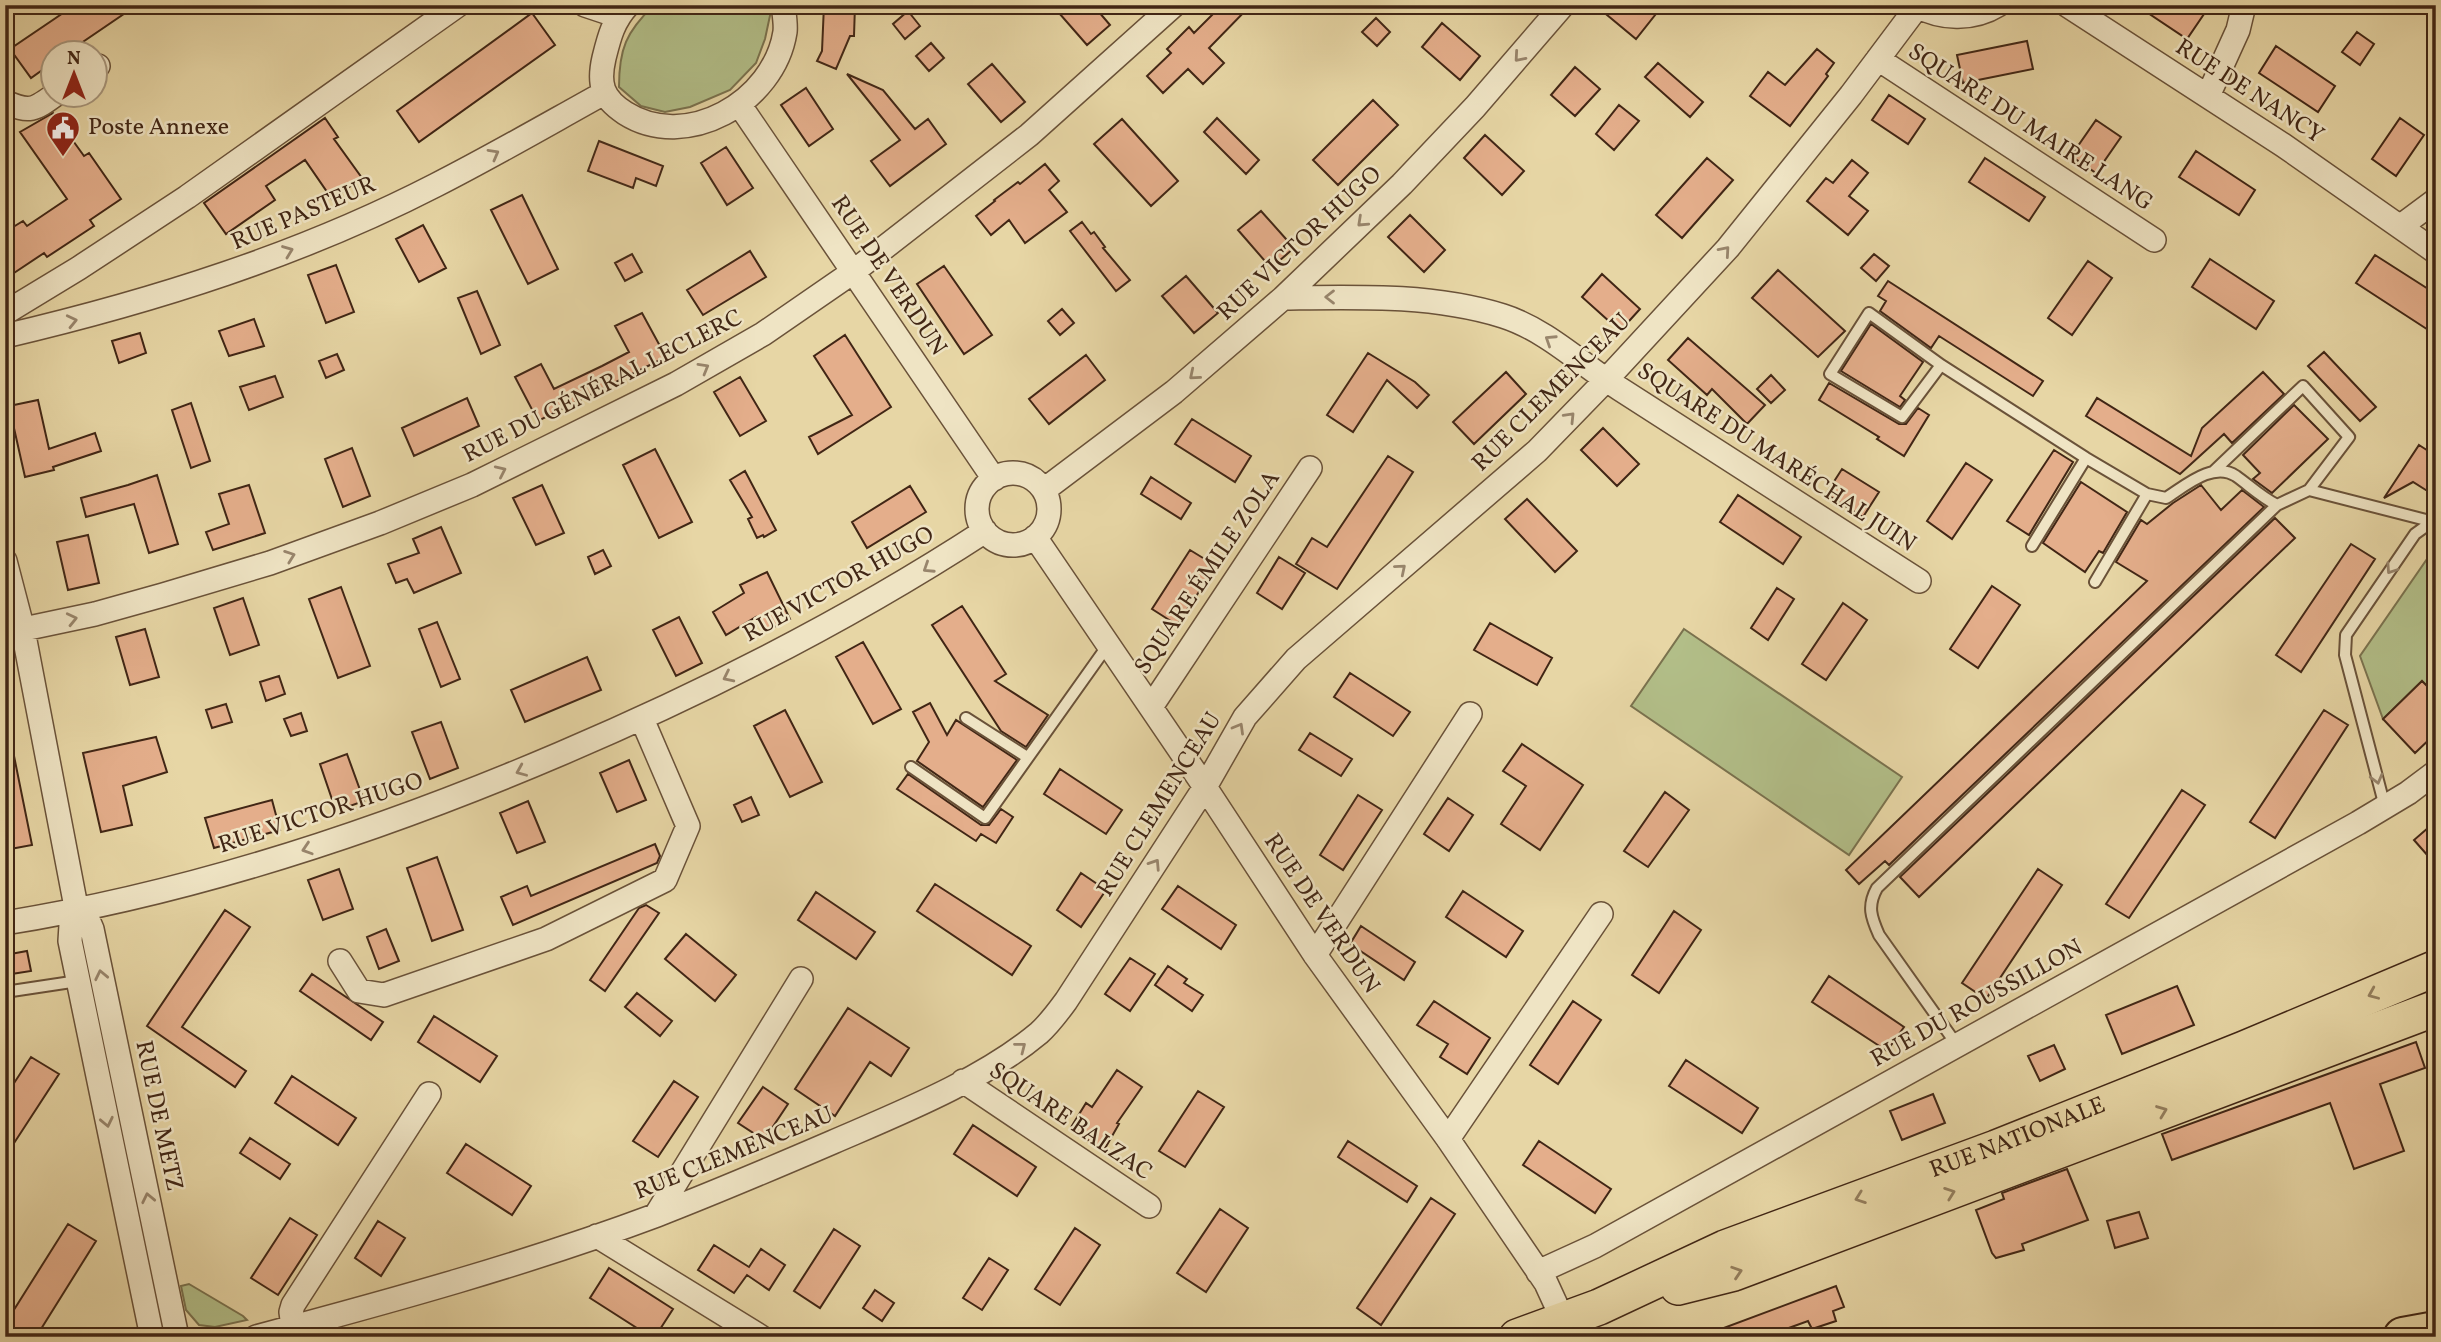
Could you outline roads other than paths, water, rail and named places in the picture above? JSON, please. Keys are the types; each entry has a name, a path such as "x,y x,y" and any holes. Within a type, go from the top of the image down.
{"highway":[{"path":"2403,1337 2436,1331"}],"main road":[{"name":"RUE NATIONALE","path":"1517,1337 1599,1307 1724,1248 1996,1148 2244,1049 2436,968"},
{"name":"RUE NATIONALE","path":"1599,1307 1734,1273 2436,1008"}],"street":[{"path":"5,313 187,197 458,5"},
{"path":"585,5 623,11 610,36 601,79 604,93 612,104 638,121 657,126 678,127 699,124 714,118 756,91 775,60 785,32 783,5"},
{"name":"RUE DU GÉNÉRAL LECLERC","path":"14,632 95,614 270,563 380,523 472,485 676,384 763,334 853,272 1030,135 1174,5"},
{"name":"RUE VICTOR HUGO","path":"1044,490 1174,392 1283,298 1402,184 1475,107 1563,5"},
{"name":"RUE CLEMENCEAU","path":"256,1337 363,1309 656,1215 873,1125 963,1082 1013,1054 1041,1031 1066,1001 1205,787 1245,717 1296,659 1537,451 1605,380 1728,248 1878,59 1916,6 1940,15 1965,16 1998,5"},
{"name":"RUE DE NANCY","path":"2067,5 2401,226"},
{"path":"2207,96 2238,30 2245,5"},
{"name":"SQUARE DU MAIRE LANG","path":"1878,59 2154,240"},
{"name":"RUE PASTEUR","path":"5,336 101,314 232,272 320,238 436,186 604,93"},
{"path":"5,102 22,110 38,107"},
{"name":"RUE DE VERDUN","path":"739,104 994,478"},
{"path":"2436,200 2401,226 2436,252"},
{"name":"SQUARE DU MARÉCHAL JUIN","path":"1283,298 1377,298 1467,306 1507,317 1546,337 1605,380 1919,581"},
{"name":"SQUARE ÉMILE ZOLA","path":"1151,707 1310,468"},
{"path":"1012,473 1021,474 1030,477 1044,490 1049,510 1042,530 1035,537 1014,545 1003,543 985,531 977,509 979,497 985,486 994,478 1012,473"},
{"name":"RUE VICTOR HUGO","path":"5,923 76,912 265,863 404,818 484,787 642,719 792,645 867,605 985,531"},
{"name":"RUE DE VERDUN","path":"1035,537 1205,787 1315,955 1448,1139 1546,1283 1563,1320"},
{"name":"RUE DE METZ","path":"5,561 14,632 76,912 71,925 70,941 152,1337"},
{"path":"1315,955 1470,714"},
{"path":"340,961 359,991 384,995 546,939 665,880 688,826 642,719"},
{"name":"RUE DU ROUSSILLON","path":"1538,1272 1595,1246 2385,807 2436,772"},
{"name":"RUE DE METZ","path":"76,912 89,922 92,929 177,1337"},
{"path":"1448,1139 1601,914"},
{"path":"656,1215 801,979"},
{"path":"98,1080 122,1075"},
{"name":"SQUARE BALZAC","path":"963,1082 1149,1206"},
{"path":"293,1327 293,1305 429,1094"},
{"path":"597,1236 761,1337"},
{"path":"134,1250 158,1244"}],"lane":[{"path":"1941,365 1902,417 1830,374 1869,313 1941,365 2086,458 2147,494 2166,498 2214,471 2303,386 2349,437 2309,490 2277,505 1877,888 1871,901 1871,917 1875,926 1957,1045"},
{"path":"2032,546 2086,458"},
{"path":"2214,471 2233,474 2263,498 2277,505"},
{"path":"2309,490 2433,521"},
{"path":"2095,582 2147,494"},
{"path":"2385,807 2345,655 2346,635 2415,534 2433,521"},
{"path":"911,767 985,818 1108,645"},
{"path":"965,718 1027,757"},
{"path":"5,992 78,981"}],"place":[{"name":"Poste Annexe","path":"63,158"}]}
